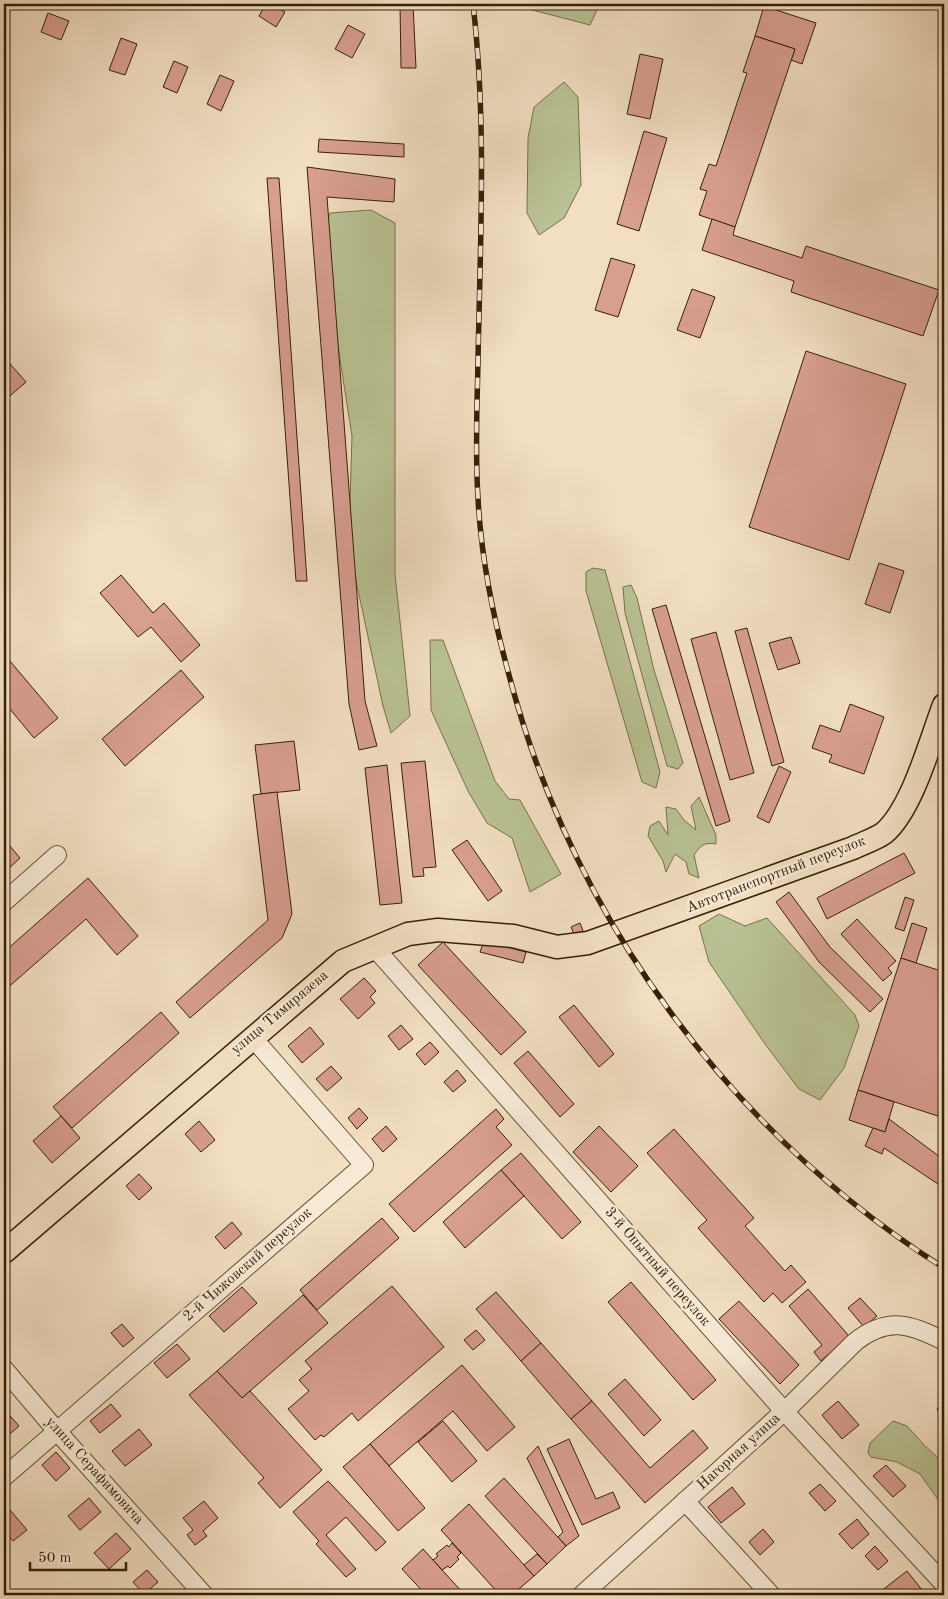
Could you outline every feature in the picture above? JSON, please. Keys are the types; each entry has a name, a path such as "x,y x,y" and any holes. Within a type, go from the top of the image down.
{"main road":[{"name":"Автотранспортный переулок","path":"617,934 853,848 884,833 900,815 913,790 944,705"},
{"name":"улица Тимирязева","path":"4,1252 252,1037 343,961 408,934 438,930 513,936 556,947 588,944 617,934"}],"street":[{"path":"4,902 57,855"},
{"name":"3-й Опытный переулок","path":"374,947 784,1411 944,1584"},
{"name":"2-й Чижовский переулок","path":"4,1477 364,1165 252,1037"},
{"name":"Нагорная улица","path":"593,1592 685,1501 866,1333 880,1327 903,1325 920,1330 944,1341"},
{"name":"улица Серафимовича","path":"4,1369 204,1595"},
{"path":"685,1501 771,1595"}],"green space":[{"path":"517,4 600,4 590,25 517,6"},
{"path":"564,82 578,97 581,185 564,218 539,235 527,213 528,138 534,107"},
{"path":"371,210 395,223 395,574 410,716 391,733 383,706 356,581 349,534 352,436 321,238 330,213"},
{"path":"593,568 605,570 660,772 656,788 642,782 586,591 586,572"},
{"path":"631,585 637,598 654,670 683,763 678,769 667,766 625,613 623,587"},
{"path":"430,640 443,640 495,781 509,799 520,800 561,874 530,892 512,838 487,823 468,791 431,710"},
{"path":"699,797 716,835 716,844 708,843 703,845 694,855 699,878 689,874 686,862 675,854 666,872 663,861 648,836 650,826 659,821 668,835 666,807 676,809 684,820 696,830 691,806"},
{"path":"719,914 745,926 767,918 855,1015 859,1026 844,1068 820,1100 799,1089 765,1044 709,962 699,926"},
{"path":"893,1421 907,1426 944,1463 944,1508 920,1474 897,1462 871,1457 868,1453 870,1443"}],"building":[{"path":"4,4 9,4 4,16"},
{"path":"266,4 271,4 285,12 276,27 259,16"},
{"path":"400,4 413,4 416,68 401,68"},
{"path":"764,6 816,23 802,64 791,60 795,49 755,36"},
{"path":"48,13 69,21 61,40 41,32"},
{"path":"348,25 365,34 352,58 335,49"},
{"path":"755,36 795,49 735,227 699,215 707,191 700,189 709,164 716,166 747,73 743,72"},
{"path":"121,38 137,44 125,75 109,70"},
{"path":"640,54 663,59 650,119 627,114"},
{"path":"174,61 188,67 177,93 163,87"},
{"path":"220,75 234,81 221,111 207,104"},
{"path":"644,131 667,138 639,231 617,224"},
{"path":"319,139 404,144 404,157 318,152"},
{"path":"307,167 395,179 394,202 327,197 365,701 377,746 359,750 349,704"},
{"path":"267,178 279,178 307,581 296,581"},
{"path":"712,219 735,227 733,235 802,258 806,246 939,290 923,336 791,292 794,281 702,250"},
{"path":"611,258 635,265 618,317 595,310"},
{"path":"692,289 715,297 700,338 677,330"},
{"path":"806,351 906,384 849,560 749,527"},
{"path":"4,357 26,382 4,401"},
{"path":"879,563 904,571 890,613 865,604"},
{"path":"121,575 153,613 164,603 200,645 181,662 151,627 138,637 100,593"},
{"path":"666,605 730,821 716,826 652,609"},
{"path":"747,628 784,762 772,766 735,631"},
{"path":"716,632 754,773 730,780 691,639"},
{"path":"791,637 800,663 778,670 769,643"},
{"path":"4,654 58,718 34,738 4,702"},
{"path":"181,670 204,697 125,766 102,739"},
{"path":"850,704 884,717 864,774 829,762 832,755 812,748 820,725 840,732"},
{"path":"294,741 300,790 261,794 255,745"},
{"path":"425,761 436,867 423,868 424,876 413,877 401,763"},
{"path":"387,765 402,903 380,905 365,768"},
{"path":"779,766 791,772 769,823 757,817"},
{"path":"277,792 292,914 282,938 190,1018 176,1002 268,920 253,795"},
{"path":"4,839 20,858 4,873"},
{"path":"467,840 502,891 488,901 452,850"},
{"path":"904,853 915,873 827,919 817,898"},
{"path":"88,878 138,936 117,955 86,919 4,991 4,952"},
{"path":"789,892 830,947 883,999 870,1012 819,962 776,902"},
{"path":"905,897 914,900 904,931 895,928"},
{"path":"857,919 896,961 888,968 892,973 883,981 841,934"},
{"path":"580,923 583,931 574,934 571,927"},
{"path":"912,923 927,928 916,963 901,958"},
{"path":"484,941 526,952 523,963 480,952"},
{"path":"443,942 526,1032 501,1055 418,965"},
{"path":"901,958 944,972 944,1118 858,1090"},
{"path":"364,978 376,991 370,997 375,1003 358,1019 340,999"},
{"path":"574,1005 614,1054 599,1067 559,1017"},
{"path":"161,1012 179,1033 72,1128 53,1107"},
{"path":"401,1025 413,1039 399,1050 388,1036"},
{"path":"310,1027 324,1044 302,1063 288,1046"},
{"path":"430,1042 439,1052 425,1065 416,1054"},
{"path":"528,1051 574,1104 560,1117 514,1063"},
{"path":"331,1066 342,1078 327,1091 316,1079"},
{"path":"457,1070 466,1081 453,1092 444,1082"},
{"path":"858,1090 894,1102 885,1132 849,1120"},
{"path":"359,1108 368,1118 357,1129 348,1118"},
{"path":"496,1109 504,1119 496,1127 512,1145 414,1232 389,1204"},
{"path":"61,1116 80,1138 52,1163 33,1141"},
{"path":"889,1119 944,1160 944,1188 884,1148 882,1154 865,1146 873,1128 885,1132"},
{"path":"199,1121 215,1140 201,1152 185,1134"},
{"path":"386,1126 397,1139 383,1152 372,1139"},
{"path":"599,1126 638,1166 611,1192 573,1152"},
{"path":"674,1129 754,1218 745,1226 785,1271 791,1265 806,1282 782,1303 773,1293 764,1302 698,1228 707,1220 647,1153"},
{"path":"521,1153 581,1222 562,1239 501,1170"},
{"path":"501,1170 524,1196 465,1248 443,1222"},
{"path":"139,1174 152,1188 139,1200 126,1186"},
{"path":"382,1218 399,1238 317,1310 300,1290"},
{"path":"232,1222 242,1234 225,1249 215,1237"},
{"path":"631,1282 716,1380 693,1400 608,1302"},
{"path":"392,1286 444,1347 358,1421 352,1413 324,1437 321,1435 315,1440 288,1409 309,1391 299,1380 312,1369 305,1361"},
{"path":"242,1287 257,1303 224,1332 209,1316"},
{"path":"808,1289 849,1336 821,1361 814,1352 822,1345 789,1306"},
{"path":"496,1292 541,1343 521,1361 476,1309"},
{"path":"303,1295 328,1323 242,1398 217,1371"},
{"path":"860,1298 877,1316 864,1327 848,1308"},
{"path":"739,1301 799,1365 780,1384 719,1319"},
{"path":"122,1324 134,1338 123,1347 111,1333"},
{"path":"476,1330 485,1340 473,1350 464,1340"},
{"path":"541,1343 592,1401 571,1419 521,1361"},
{"path":"177,1344 190,1359 167,1378 154,1363"},
{"path":"462,1365 515,1427 487,1451 453,1411 389,1466 370,1444"},
{"path":"217,1371 242,1398 250,1391 322,1470 280,1508 258,1483 264,1478 189,1395"},
{"path":"625,1379 661,1420 644,1436 608,1394"},
{"path":"944,1395 944,1414 937,1410"},
{"path":"592,1401 650,1468 693,1430 708,1448 645,1503 571,1419"},
{"path":"838,1401 859,1425 842,1439 822,1415"},
{"path":"111,1404 121,1416 100,1433 90,1421"},
{"path":"4,1409 19,1426 4,1439"},
{"path":"443,1421 477,1461 452,1482 418,1442"},
{"path":"139,1429 152,1445 125,1466 112,1451"},
{"path":"569,1439 596,1499 613,1492 620,1508 582,1525 547,1449"},
{"path":"370,1444 425,1508 398,1531 343,1467"},
{"path":"538,1446 579,1536 566,1546 558,1537 563,1532 527,1458"},
{"path":"56,1452 70,1468 56,1481 42,1465"},
{"path":"886,1465 906,1486 893,1497 873,1476"},
{"path":"504,1478 566,1546 547,1564 485,1496"},
{"path":"328,1481 386,1542 376,1551 346,1517 326,1535 356,1569 346,1577 316,1544 319,1541 293,1512"},
{"path":"820,1484 836,1501 825,1511 809,1493"},
{"path":"732,1487 745,1504 721,1523 708,1507"},
{"path":"89,1498 101,1512 80,1530 68,1516"},
{"path":"204,1501 218,1518 203,1531 207,1536 195,1545 187,1535 193,1530 183,1518"},
{"path":"4,1503 27,1530 13,1541 4,1530"},
{"path":"469,1504 534,1576 512,1595 500,1595 441,1530"},
{"path":"857,1519 869,1534 852,1549 839,1534"},
{"path":"763,1529 774,1542 760,1555 749,1542"},
{"path":"116,1533 131,1549 109,1569 94,1553"},
{"path":"452,1543 461,1553 457,1557 459,1559 450,1568 448,1566 442,1570 433,1560 438,1556 436,1554 447,1545 449,1547"},
{"path":"875,1546 888,1561 878,1570 865,1556"},
{"path":"423,1549 465,1595 426,1595 402,1569"},
{"path":"537,1554 547,1564 534,1576 524,1565"},
{"path":"147,1570 158,1582 144,1594 133,1582"},
{"path":"907,1571 926,1595 876,1595"},
{"path":"813,1590 818,1595 808,1595"}],"railway":[{"path":"473,4 480,93 481,138 476,447 480,520 485,565 498,631 509,675 537,765 574,852 619,934 671,1012 730,1085 795,1153 867,1214 944,1268"}]}
